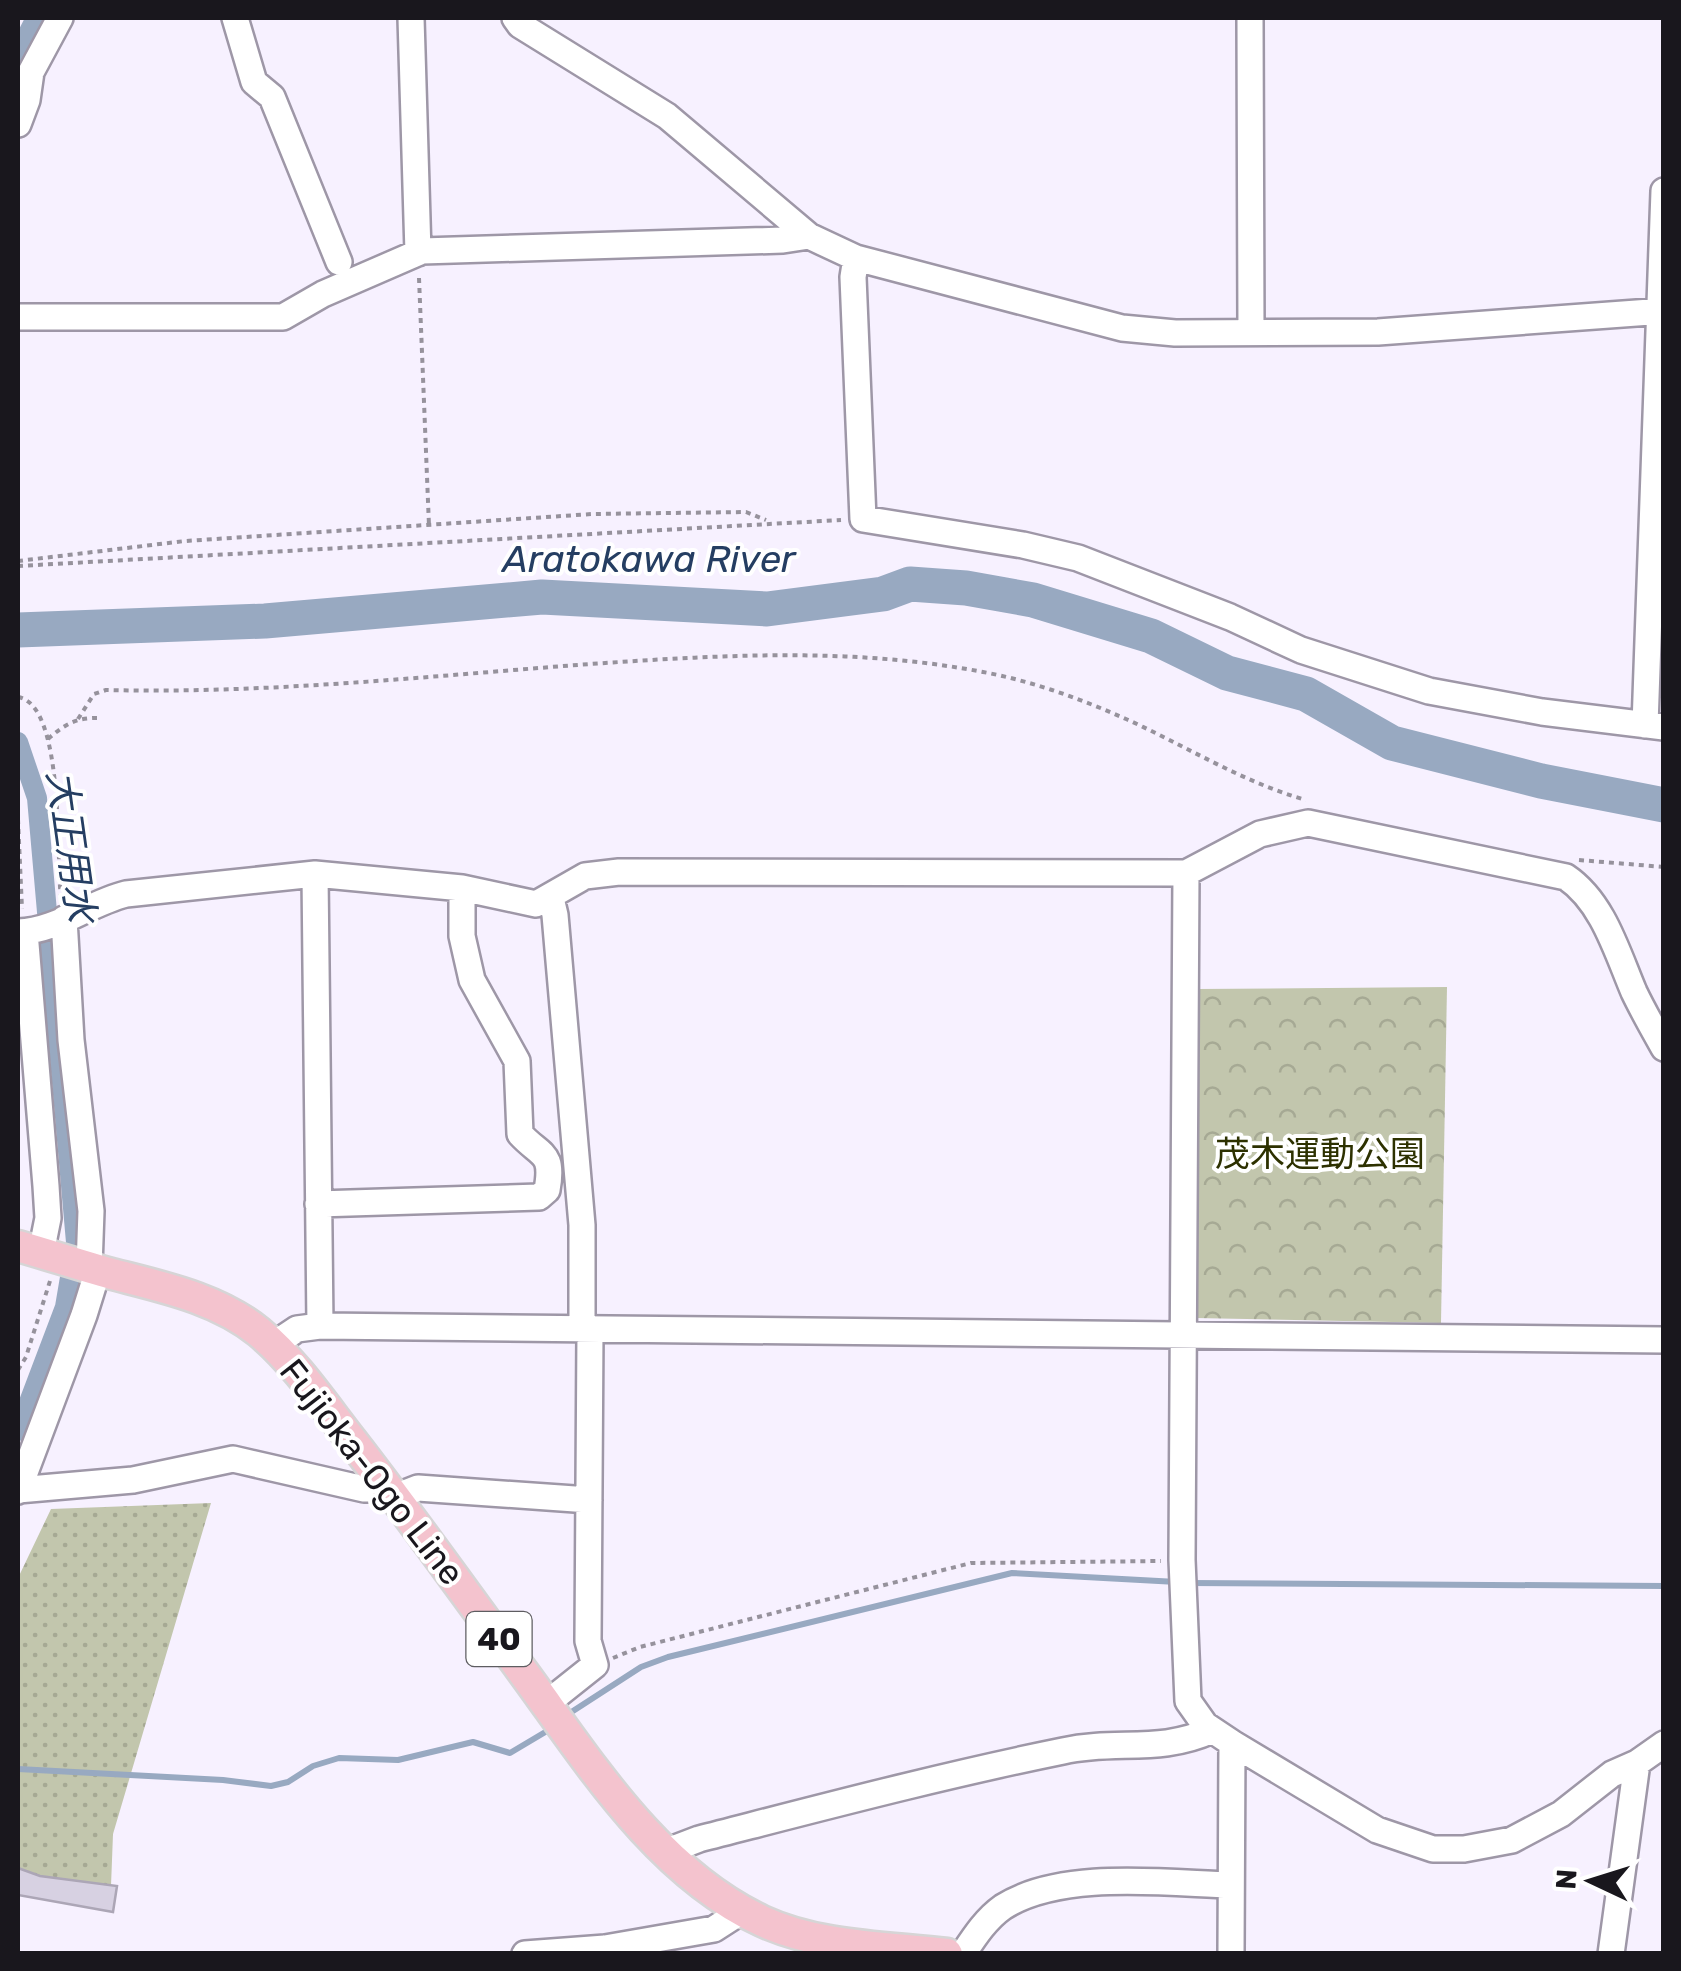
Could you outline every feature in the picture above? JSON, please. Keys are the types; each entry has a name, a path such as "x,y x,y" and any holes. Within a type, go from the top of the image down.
{"main road":[{"name":"Fujioka-Ogo Line","path":"64,1260 215,1304 273,1345 392,1493 616,1796 665,1852 742,1911 788,1931 829,1940 947,1954"}],"street":[{"path":"18,124 27,100 30,72 60,18"},
{"path":"235,18 254,82 272,97 339,262"},
{"path":"411,18 418,253"},
{"path":"514,18 667,116 809,236 856,258 1122,328 1175,333 1378,332 1662,310"},
{"path":"1250,18 1251,332"},
{"path":"856,258 853,277 863,519 1078,558 1230,617 1301,650 1429,691 1542,712 1654,726 1664,190"},
{"path":"18,318 283,317 323,294 418,253 809,236"},
{"path":"589,1500 418,1488 392,1493 233,1459 134,1480 18,1490 84,1315 48,1218 25,932 126,894 315,874 462,888 536,904 585,876 619,872 1186,873 1260,834 1308,823 1566,877 1584,889 1664,1048"},
{"path":"1186,873 1182,1560 1188,1701 1222,1737 1377,1830 1433,1848 1464,1849 1512,1840 1561,1814 1612,1774 1638,1763 1664,1744"},
{"path":"315,874 320,1326"},
{"path":"318,1204 539,1196 547,1190 548,1161 544,1152 520,1134 517,1061 472,980 462,936 462,888"},
{"path":"546,1704 594,1665 588,1641 589,1500 582,1225 551,898"},
{"path":"61,921 90,1211 64,1260"},
{"path":"273,1345 297,1329 320,1326 1664,1340"},
{"path":"665,1852 699,1839 928,1780 1068,1749 1146,1747 1222,1737"},
{"path":"1222,1737 1231,1884 1230,1954"},
{"path":"1611,1954 1638,1763"},
{"path":"963,1954 982,1926 1004,1908 1034,1893 1128,1882 1231,1884"},
{"path":"525,1954 688,1944 742,1911"}],"path":[{"path":"418,253 428,526"},
{"path":"18,564 185,542 592,514 746,512 771,522"},
{"path":"18,564 863,519"},
{"path":"78,719 94,694 106,690 363,681 713,656 822,655 950,666 1048,689 1125,719 1271,790 1309,800"},
{"path":"18,697 38,708 54,763 61,921"},
{"path":"48,739 70,722 101,718"},
{"path":"18,819 25,932"},
{"path":"1566,859 1664,866"},
{"path":"18,1370 64,1260"},
{"path":"594,1665 640,1647 971,1564 1182,1560"}],"green space":[{"name":"茂木運動公園","path":"1447,987 1441,1323 1195,1318 1198,989"},
{"path":"211,1503 113,1834 111,1886 40,1876 18,1868 18,1578 51,1509"}],"building":[{"path":"18,1868 40,1876 117,1886 113,1912 18,1895"}],"waterway":[{"name":"大正用水","path":"18,53 36,18"},
{"name":"Aratokawa River","path":"18,630 265,621 542,597 767,609 883,594 910,584 966,588 1033,600 1151,636 1227,673 1306,694 1392,743 1541,781 1664,805"},
{"name":"大正用水","path":"18,742 37,798 76,1242 65,1307 18,1431"},
{"path":"573,1711 641,1667 668,1657 1012,1573 1177,1582"},
{"path":"1189,1583 1664,1586"},
{"path":"18,1769 271,1786 339,1758 398,1760 473,1742 510,1753 547,1731"}]}
